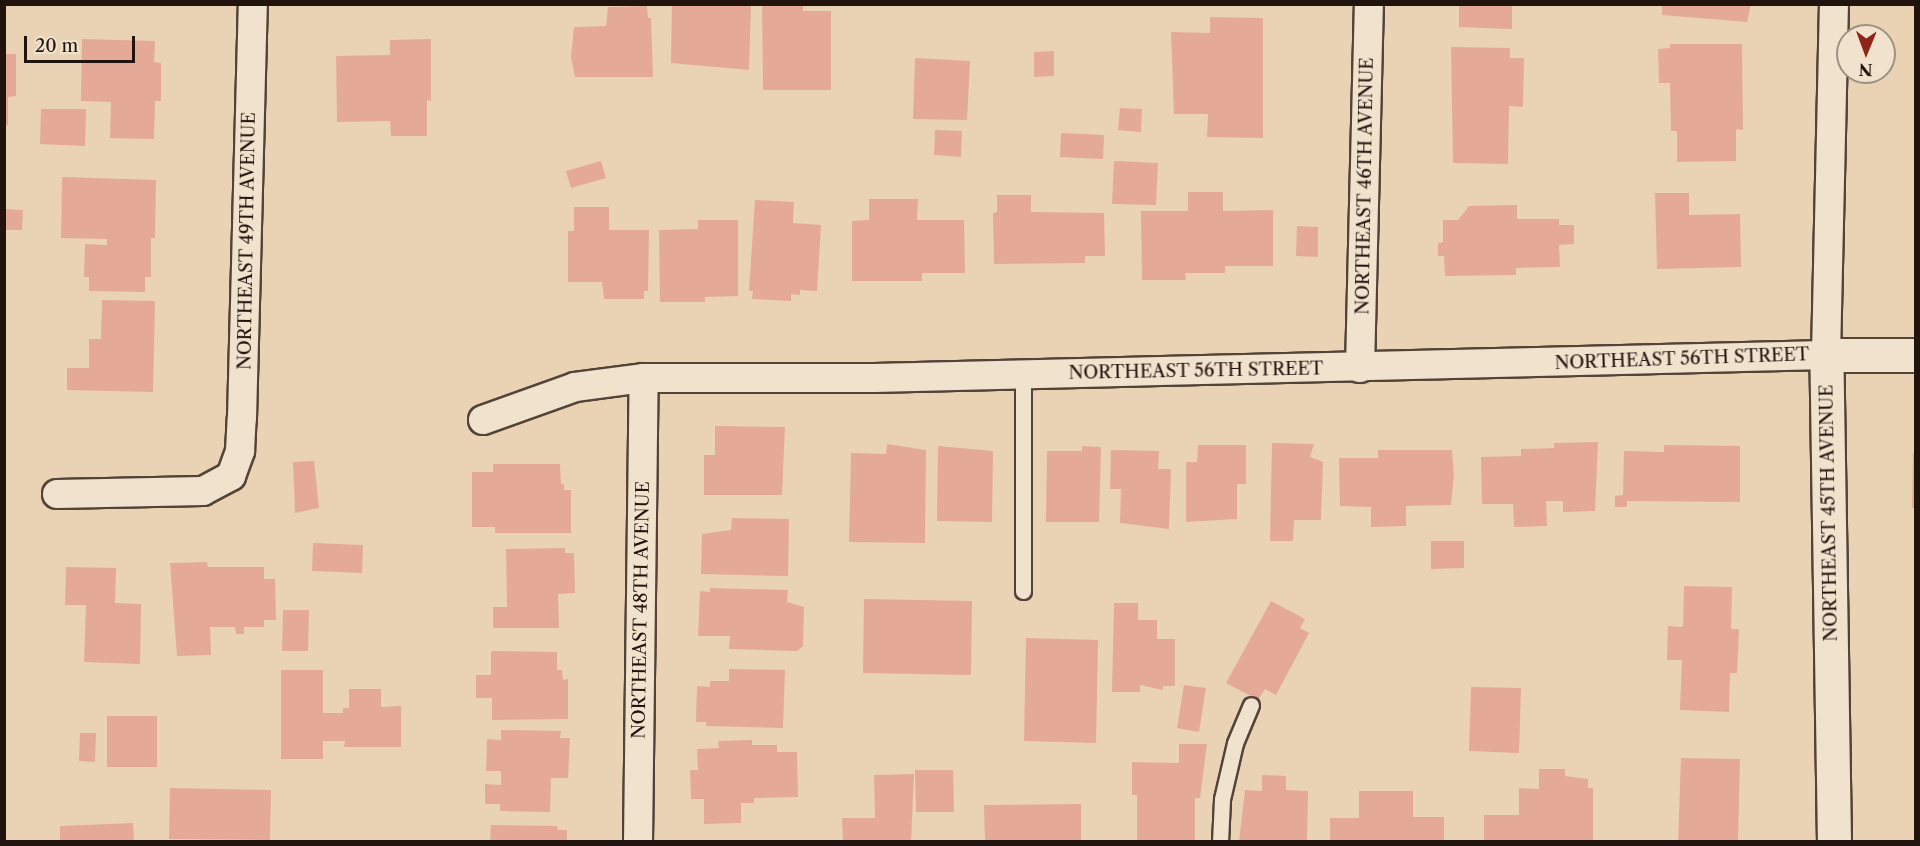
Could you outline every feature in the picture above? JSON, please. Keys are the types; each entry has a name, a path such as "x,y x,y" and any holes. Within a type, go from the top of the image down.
{"street":[{"name":"NORTHEAST 49TH AVENUE","path":"57,494 203,491 231,476 240,451 242,418 253,4"},
{"name":"NORTHEAST 46TH AVENUE","path":"1360,368 1370,4"},
{"name":"NORTHEAST 45TH AVENUE","path":"1833,842 1826,355 1834,4"},
{"name":"NORTHEAST 56TH STREET","path":"483,420 575,387 644,378 1023,375 1826,355 1916,355"},
{"name":"NORTHEAST 48TH AVENUE","path":"638,842 644,378"}],"lane":[{"path":"1023,375 1023,591"},
{"path":"1220,842 1222,799 1235,743 1251,705"}],"building":[{"path":"672,4 751,4 749,70 671,63"},
{"path":"1459,4 1512,4 1512,29 1459,27"},
{"path":"1662,4 1751,4 1747,22 1662,15"},
{"path":"762,5 803,5 803,11 831,11 831,90 763,90"},
{"path":"647,6 648,18 651,18 653,77 575,77 571,57 574,27 606,26 608,7"},
{"path":"1210,17 1263,18 1263,138 1207,137 1208,114 1174,114 1171,32 1210,33"},
{"path":"82,39 155,41 154,62 161,63 161,101 155,101 154,139 110,138 111,102 81,101"},
{"path":"431,39 431,101 427,100 427,136 391,136 390,121 337,122 336,56 390,55 390,40"},
{"path":"1670,44 1742,44 1743,130 1736,129 1736,161 1677,162 1677,131 1671,131 1670,83 1659,83 1658,49 1670,48"},
{"path":"1451,47 1510,48 1510,58 1524,58 1523,107 1509,106 1508,164 1453,163"},
{"path":"1054,51 1054,76 1034,77 1034,52"},
{"path":"4,54 16,54 16,96 8,97 8,125 4,125"},
{"path":"915,58 970,61 967,120 913,119"},
{"path":"1120,108 1142,109 1141,132 1118,130"},
{"path":"41,109 86,109 85,146 40,144"},
{"path":"935,130 962,131 961,157 934,155"},
{"path":"1061,133 1104,135 1103,159 1060,157"},
{"path":"601,161 606,178 571,188 566,171"},
{"path":"1114,161 1158,163 1156,205 1112,204"},
{"path":"62,177 156,180 155,238 151,238 151,277 145,277 145,292 89,291 89,277 84,277 85,244 107,245 107,239 61,238"},
{"path":"1188,192 1223,192 1223,211 1273,210 1273,266 1225,266 1225,273 1185,273 1186,280 1142,280 1141,211 1188,211"},
{"path":"1655,193 1689,193 1689,215 1740,214 1741,267 1657,269"},
{"path":"997,195 1031,195 1031,212 1104,213 1105,256 1085,256 1085,263 994,264 993,213 997,212"},
{"path":"869,199 918,199 917,220 964,220 965,273 922,273 922,281 852,281 852,221 869,220"},
{"path":"755,200 794,202 793,223 821,225 817,291 800,290 800,295 791,294 791,301 752,299 753,291 749,291"},
{"path":"1517,205 1517,219 1559,219 1559,225 1574,225 1574,244 1559,245 1560,267 1516,268 1516,275 1445,276 1444,256 1438,256 1438,243 1443,242 1443,220 1458,220 1469,206"},
{"path":"574,207 609,207 609,230 649,230 648,291 644,291 644,299 604,299 602,282 568,282 568,231 574,231"},
{"path":"4,209 23,210 22,230 4,230"},
{"path":"698,220 738,220 738,296 705,297 705,302 660,302 659,230 698,229"},
{"path":"1297,226 1318,227 1318,257 1296,256"},
{"path":"102,300 155,301 153,392 67,390 67,368 89,368 89,339 101,339"},
{"path":"715,426 785,427 782,495 704,495 704,455 715,455"},
{"path":"1598,442 1595,511 1563,512 1563,501 1546,501 1547,526 1514,527 1513,504 1482,504 1481,457 1521,456 1521,449 1554,448 1554,443"},
{"path":"1272,443 1314,444 1310,457 1323,462 1321,520 1294,520 1293,541 1270,541"},
{"path":"887,444 926,450 925,543 849,542 851,453 886,454"},
{"path":"1198,445 1246,445 1246,484 1237,484 1237,519 1186,522 1186,462 1197,462"},
{"path":"1664,445 1740,446 1740,502 1627,501 1627,507 1615,507 1615,496 1623,495 1624,451 1664,452"},
{"path":"938,446 993,451 992,522 937,521"},
{"path":"1082,446 1101,447 1099,522 1046,522 1047,451 1082,451"},
{"path":"1111,450 1159,451 1158,469 1171,469 1169,529 1120,523 1121,489 1110,489"},
{"path":"1378,450 1452,450 1454,474 1451,505 1406,506 1406,526 1371,527 1371,507 1340,506 1339,458 1378,458"},
{"path":"1913,453 1916,453 1916,508 1912,508"},
{"path":"314,461 319,508 295,513 293,462"},
{"path":"493,464 560,464 561,484 564,484 564,490 571,490 571,533 495,533 495,527 472,527 472,472 493,472"},
{"path":"732,518 789,519 788,576 701,574 702,534 731,530"},
{"path":"1431,541 1464,541 1464,568 1431,569"},
{"path":"313,543 363,545 362,573 312,571"},
{"path":"565,548 565,553 574,553 575,593 558,594 559,628 493,628 493,607 507,607 506,549"},
{"path":"207,562 208,567 264,567 264,579 275,579 276,620 264,620 264,627 244,627 244,634 236,634 235,627 210,627 211,655 177,656 170,563"},
{"path":"66,567 116,568 115,603 141,604 140,664 84,662 86,605 65,605"},
{"path":"1684,586 1732,587 1731,629 1739,629 1737,673 1730,673 1729,712 1680,710 1682,660 1667,660 1668,626 1683,627"},
{"path":"710,588 788,590 787,602 804,607 803,646 797,651 729,649 730,636 698,636 700,591 710,592"},
{"path":"864,599 972,601 971,675 863,673"},
{"path":"1271,601 1305,619 1300,628 1309,633 1276,695 1265,689 1258,700 1226,683"},
{"path":"1114,603 1138,603 1138,620 1157,620 1157,639 1175,639 1175,686 1163,686 1163,690 1140,685 1140,692 1112,692"},
{"path":"283,610 309,610 308,651 282,651"},
{"path":"1026,638 1098,640 1096,743 1024,741"},
{"path":"491,651 557,652 557,670 562,670 563,680 568,679 568,719 492,720 492,698 476,698 476,675 491,675"},
{"path":"729,669 785,670 783,728 706,726 706,722 696,722 697,686 710,687 710,681 729,681"},
{"path":"281,670 323,670 323,713 343,713 343,708 349,708 349,689 381,689 381,707 401,706 401,747 344,747 345,741 323,741 323,759 281,759"},
{"path":"1184,685 1206,688 1199,732 1177,728"},
{"path":"1471,687 1521,688 1519,753 1469,751"},
{"path":"107,716 157,716 157,767 107,767"},
{"path":"501,730 561,731 560,738 570,738 568,778 551,778 550,812 500,811 500,804 485,804 485,784 501,785 501,771 486,771 487,739 501,740"},
{"path":"80,733 96,733 95,762 79,761"},
{"path":"752,740 752,745 777,745 777,752 797,752 798,797 754,798 754,803 741,803 741,823 704,824 704,799 691,799 690,770 698,770 697,749 719,748 718,741"},
{"path":"1179,744 1207,744 1200,798 1195,798 1195,842 1137,842 1137,795 1132,795 1132,762 1179,763"},
{"path":"1681,758 1740,759 1738,842 1678,842"},
{"path":"1539,769 1565,769 1565,776 1588,779 1588,788 1593,788 1593,842 1484,842 1484,815 1519,815 1519,788 1539,789"},
{"path":"915,770 953,770 954,812 916,812"},
{"path":"914,774 911,842 843,842 842,818 875,818 874,775"},
{"path":"1262,775 1286,776 1286,790 1308,791 1307,842 1239,842 1245,790 1262,791"},
{"path":"170,788 271,790 270,840 169,839"},
{"path":"1359,791 1413,791 1413,817 1444,817 1444,842 1330,842 1330,818 1359,818"},
{"path":"1081,804 1081,842 985,842 984,805"},
{"path":"133,823 134,842 60,842 60,826"},
{"path":"491,825 557,826 558,830 567,830 567,842 490,842"}]}
